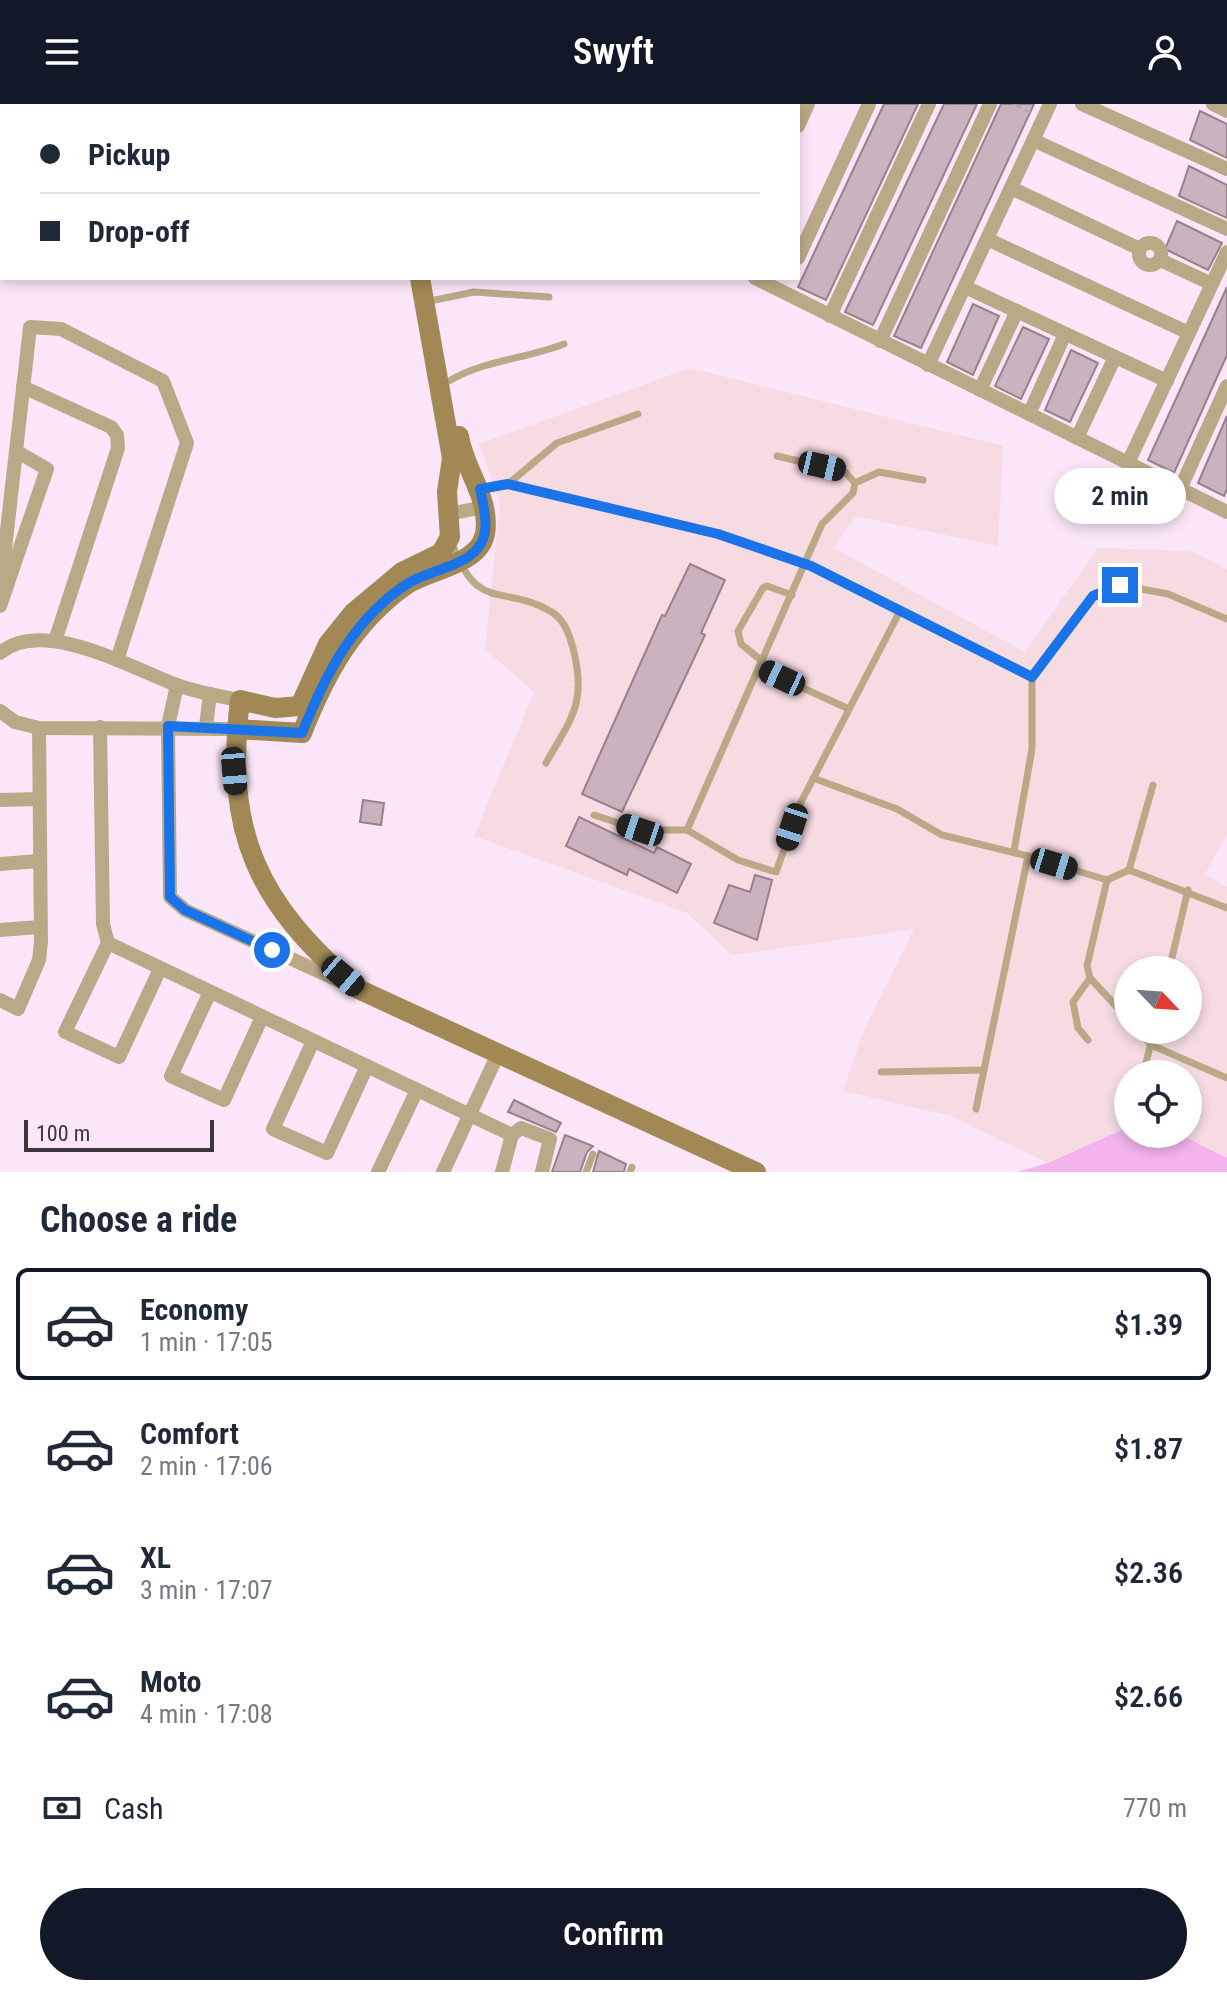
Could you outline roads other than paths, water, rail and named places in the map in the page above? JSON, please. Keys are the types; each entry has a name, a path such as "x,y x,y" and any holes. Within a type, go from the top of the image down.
{"street":[{"path":"800,254 869,104"},
{"path":"830,316 929,104"},
{"path":"880,341 990,104"},
{"path":"928,365 1050,104"},
{"path":"1082,104 1227,169"},
{"path":"1213,104 1227,111"},
{"path":"1033,140 1227,229"},
{"path":"1011,188 1140,249 1146,244 1157,245 1160,260 1212,284"},
{"path":"987,239 1189,333"},
{"path":"1128,463 1227,252"},
{"path":"0,711 15,722 39,728 206,726 302,733 339,652 371,614 407,584 476,552 484,539 478,490 462,456 449,381 430,301 421,280"},
{"path":"0,653 30,639 55,641 210,694 275,708 300,706 328,644 353,613 402,572 441,553 450,537 449,479 452,458 430,301 432,280"},
{"path":"764,280 786,285 830,316 1227,511"},
{"path":"965,287 1167,381"},
{"path":"980,390 1017,311"},
{"path":"0,593 30,327 61,329 163,381 187,443 117,660"},
{"path":"1029,414 1065,334"},
{"path":"1077,438 1115,357"},
{"path":"1180,489 1227,386"},
{"path":"23,387 111,427 117,435 118,448 55,641"},
{"path":"0,606 47,469 16,451"},
{"path":"449,479 478,490"},
{"path":"449,514 478,490"},
{"path":"177,685 168,726 170,897 185,910 756,1172"},
{"path":"206,726 210,694"},
{"path":"240,700 236,795 248,840 266,885 309,945 358,989"},
{"path":"100,727 103,924 108,943 65,1032 119,1057 160,969"},
{"path":"0,1000 18,1009 39,960 39,728"},
{"path":"0,800 39,799"},
{"path":"0,864 39,861"},
{"path":"0,930 39,927"},
{"path":"108,943 512,1135"},
{"path":"210,992 171,1076 224,1100 262,1017"},
{"path":"313,1041 273,1129 327,1153 367,1066"},
{"path":"443,1172 498,1054"},
{"path":"378,1172 417,1090"},
{"path":"502,1172 512,1135 521,1128 550,1139 542,1172"}],"lane":[{"path":"430,301 474,292 549,297"},
{"path":"449,381 470,368 532,357 564,344"},
{"path":"508,484 557,443 638,414"},
{"path":"777,456 845,472 855,483"},
{"path":"855,483 879,472 923,480"},
{"path":"687,830 822,524 853,493 855,483"},
{"path":"478,490 508,484 718,534 806,564 1032,677"},
{"path":"450,537 467,578 480,589 551,612 568,628 581,681 576,708 546,763"},
{"path":"1014,851 1032,749 1032,677 1093,596 1120,585 1168,594 1227,619"},
{"path":"792,595 767,586 763,588 738,631 741,644 761,664 849,709"},
{"path":"594,815 640,830 687,830 738,860 776,872 800,804 899,613"},
{"path":"813,778 897,809 942,835 1014,851 1107,880 1129,870 1188,890 1227,908"},
{"path":"1129,870 1153,785"},
{"path":"976,1109 1028,856"},
{"path":"1107,880 1087,966 1090,978 1114,1004"},
{"path":"1172,956 1188,890"},
{"path":"1088,1040 1078,1028 1073,1002 1090,978"},
{"path":"1147,1060 1151,1045 1227,1078"},
{"path":"881,1072 984,1070"},
{"path":"586,1172 593,1154"}]}
